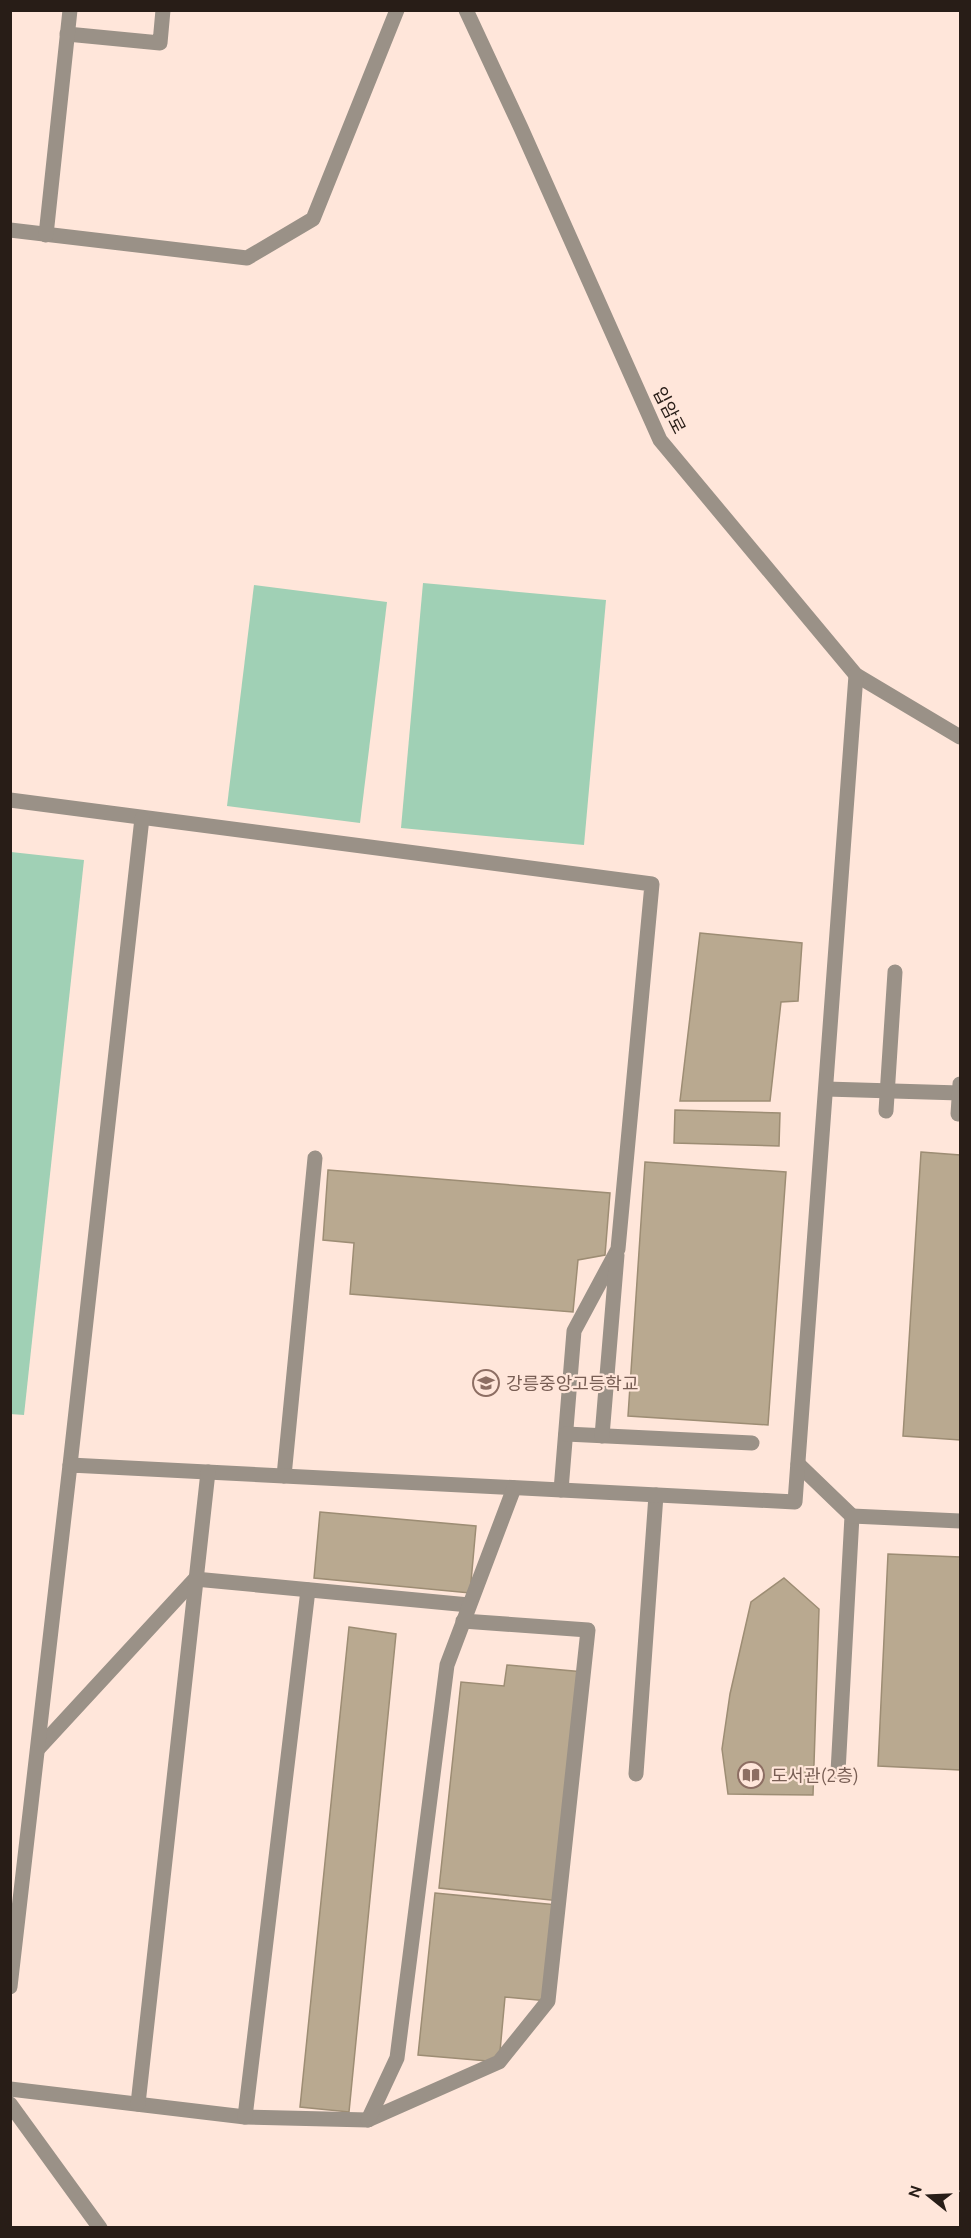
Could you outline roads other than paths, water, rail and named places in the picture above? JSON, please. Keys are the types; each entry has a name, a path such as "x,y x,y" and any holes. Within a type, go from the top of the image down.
{"street":[{"path":"46,235 70,10"},
{"path":"67,34 160,44 163,10"},
{"path":"10,230 247,258 313,219 396,10"},
{"name":"입암로","path":"466,10 660,440 856,675 960,737"},
{"path":"70,1465 795,1502 856,675"},
{"path":"10,801 652,884 602,1436"},
{"path":"10,1987 142,818"},
{"path":"886,1111 895,972"},
{"path":"826,1089 960,1089 958,1114"},
{"path":"284,1476 315,1158"},
{"path":"561,1490 574,1331 618,1249"},
{"path":"566,1434 752,1443"},
{"path":"798,1464 852,1516 960,1521"},
{"path":"138,2104 208,1472"},
{"path":"368,2120 397,2058 447,1665 513,1488"},
{"path":"636,1774 656,1495"},
{"path":"838,1772 852,1516"},
{"path":"38,1749 195,1579"},
{"path":"195,1579 470,1605"},
{"path":"245,2117 308,1590"},
{"path":"10,2089 245,2117 368,2120 499,2062 548,2001 588,1630 463,1621"},
{"path":"10,2104 100,2228"}],"place":[{"name":"강릉중앙고등학교","path":"486,1383"},
{"name":"도서관(2층)","path":"751,1775"}]}
